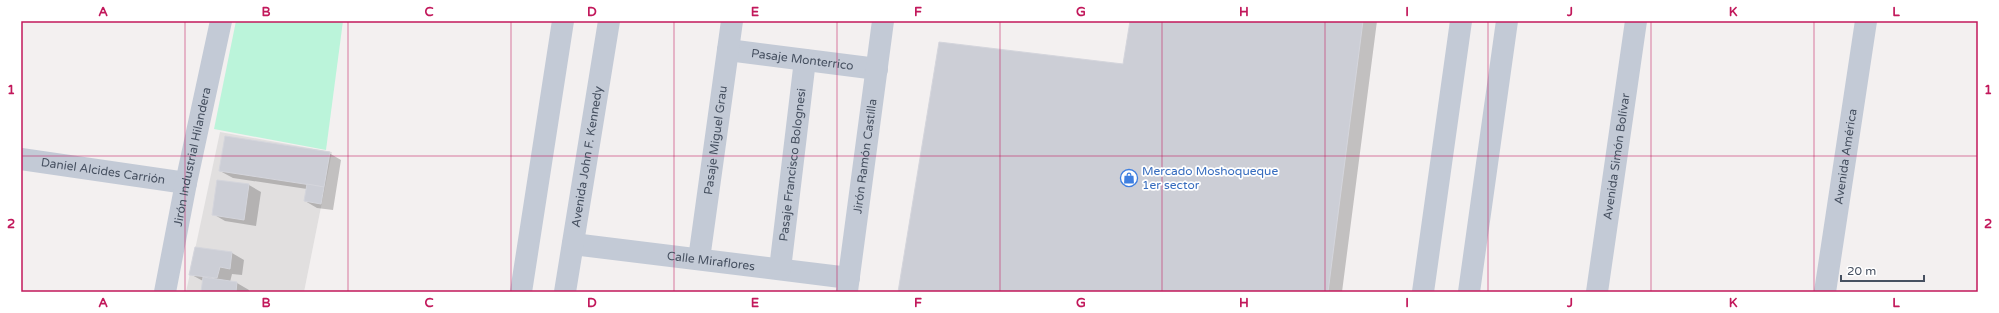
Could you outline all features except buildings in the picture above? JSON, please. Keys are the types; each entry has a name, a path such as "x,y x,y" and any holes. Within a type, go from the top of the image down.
{"street":[{"name":"Jirón Industrial Hilandera","path":"165,292 186,183 221,21"},
{"path":"521,292 563,21"},
{"name":"Avenida John F. Kennedy","path":"565,292 609,21"},
{"name":"Pasaje Miguel Grau","path":"699,258 732,21"},
{"name":"Jirón Ramón Castilla","path":"848,285 883,21"},
{"path":"1422,292 1461,21"},
{"path":"1469,292 1508,21"},
{"name":"Avenida Simón Bolívar","path":"1597,292 1636,21"},
{"name":"Avenida América","path":"1825,292 1866,21"},
{"name":"Pasaje Monterrico","path":"728,50 876,69"},
{"name":"Pasaje Francisco Bolognesi","path":"780,269 805,60"},
{"name":"Daniel Alcides Carrión","path":"21,159 186,183"},
{"name":"Calle Miraflores","path":"573,244 699,258 780,269 848,285"}],"shaded area":[{"path":"220,132 332,152 304,292 186,292"}],"green space":[{"path":"236,21 343,21 326,150 214,129"}],"place":[{"name":"Mercado Moshoqueque 1er sector","path":"1129,178"}]}
